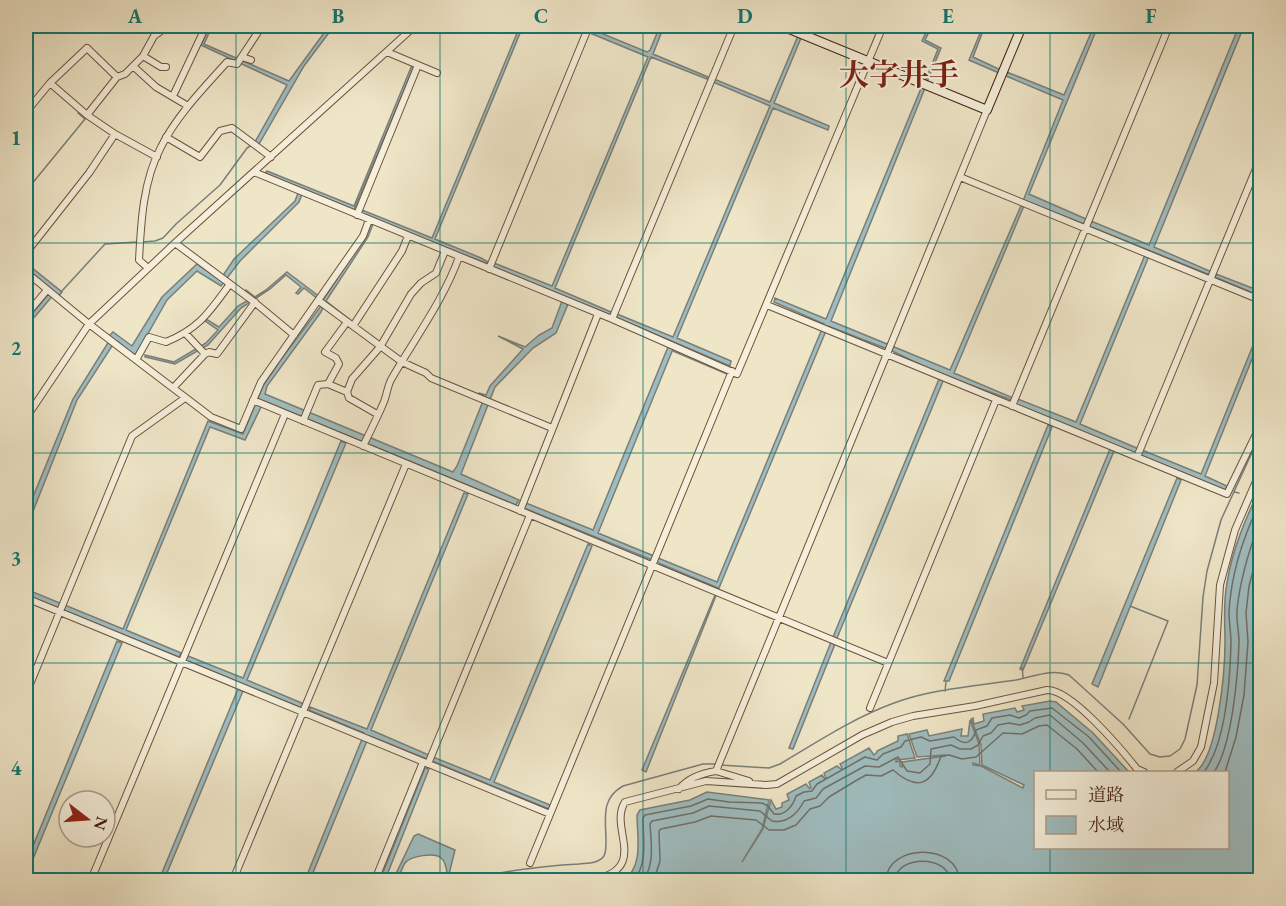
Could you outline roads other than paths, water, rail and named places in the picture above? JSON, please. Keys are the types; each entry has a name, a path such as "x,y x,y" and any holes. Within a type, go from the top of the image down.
{"street":[{"path":"87,115 117,77 125,74 143,56 154,36 168,26"},
{"path":"173,96 206,26"},
{"path":"215,26 226,29 228,26"},
{"path":"239,60 262,26"},
{"path":"26,418 89,324 415,26"},
{"path":"489,269 589,26"},
{"path":"612,320 734,26"},
{"path":"782,26 987,110"},
{"path":"254,172 737,374 883,26"},
{"path":"680,789 683,784 718,766 1022,26"},
{"path":"1014,402 1169,26"},
{"path":"26,112 50,83 87,48 117,77"},
{"path":"387,52 437,73"},
{"path":"143,56 161,68 166,67"},
{"path":"148,268 139,260 141,210 157,157 166,137 188,106 227,63 251,60"},
{"path":"133,66 156,87 188,106"},
{"path":"357,215 418,66"},
{"path":"50,83 87,115 115,134 157,157"},
{"path":"166,137 200,157 220,131 231,128 271,157"},
{"path":"26,253 89,173 115,134"},
{"path":"1139,454 1260,159"},
{"path":"960,177 1023,203 1087,225 1148,254 1212,276 1260,300"},
{"path":"26,272 89,324 211,417 241,429 257,402 261,382 294,335 322,303 363,236 369,220"},
{"path":"328,384 339,364 336,358 325,352 350,324 402,251 408,236"},
{"path":"175,243 253,301 294,335"},
{"path":"347,392 352,379 380,347 411,294 421,283 436,273 445,251"},
{"path":"364,444 384,404 390,381 451,281 459,257"},
{"path":"136,360 149,337 166,342 186,334 199,324 226,281"},
{"path":"26,315 50,293"},
{"path":"186,334 201,350 217,354 253,301"},
{"path":"322,303 380,347 431,378 552,428"},
{"path":"767,305 824,329 888,350 942,377 996,400 1014,402 1051,422 1113,448 1139,454 1227,494 1260,426"},
{"path":"521,506 598,314"},
{"path":"173,388 201,350"},
{"path":"530,863 732,371"},
{"path":"303,422 318,385 328,384 347,392 350,398 377,414"},
{"path":"26,694 132,436 185,398"},
{"path":"870,708 996,400"},
{"path":"257,402 303,422 364,444 468,489 521,506 530,515 592,540 654,561 717,592 888,663"},
{"path":"91,880 285,414"},
{"path":"233,880 406,464"},
{"path":"1178,771 1193,761 1201,747 1214,683 1218,602 1224,569 1241,513 1260,472"},
{"path":"375,880 429,763 530,515"},
{"path":"26,598 550,814"},
{"path":"594,880 611,874 622,862 624,854 622,813 625,802 706,782 777,784 862,735 913,716 1052,690 1062,694 1096,722 1137,769 1142,771"},
{"path":"718,766 751,784"}],"water":[{"path":"209,26 212,26 204,44 289,81 329,26 334,26 304,66 259,144 255,142 287,85 201,45"},
{"path":"520,26 523,26 435,239 481,258 488,264 361,214 362,210 432,238"},
{"path":"660,26 664,26 653,54 708,77 707,79 651,57 555,288 611,312 610,315 492,266 494,263 552,286 648,57 590,33 591,29 647,52"},
{"path":"929,26 932,26 925,40 941,48 927,82 925,82 938,49 922,41"},
{"path":"983,26 985,26 973,57 1001,70 999,73 969,60"},
{"path":"1094,26 1098,26 1029,194 1086,219 1084,224 1026,201 954,373 1076,422 1145,255 1149,256 1080,424 1139,449 1137,454 1056,420 1052,421 1051,418 1016,404 1017,402 940,374 890,350 828,326 719,588 646,772 642,770 718,588 656,562 658,558 717,582 824,324 774,302 775,298 826,319 922,86 925,88 831,321 887,344 891,348 892,346 950,370 1023,201 1063,100 1006,76 1007,72 1064,95"},
{"path":"1239,26 1244,26 1154,247 1212,272 1210,275 1089,226 1091,221 1149,245"},
{"path":"798,36 801,38 774,103 829,126 828,130 773,108 677,338 731,361 730,366 615,317 617,314 673,337 770,106 713,82 714,79 770,102"},
{"path":"412,65 414,66 354,210 304,189 299,202 240,261 221,286 197,271 167,300 137,353 134,355 117,341 112,346 77,400 26,529 26,514 73,399 111,338 109,336 113,332 132,346 162,297 197,264 220,280 234,259 295,201 300,188 265,174 267,171 354,206"},
{"path":"371,223 373,224 368,237 326,301 353,322 325,303 321,312 267,386 265,394 453,472 483,401 484,396 478,394 486,395 490,386 523,349 498,336 525,347 552,328 562,301 568,304 556,333 533,348 495,387 461,474 519,500 516,505 264,401 245,440 210,427 126,630 181,653 179,657 26,595 26,589 123,629 208,421 243,434 263,386 321,306 365,237"},
{"path":"26,263 62,292 59,296 55,293 26,327 26,321 52,290 26,268"},
{"path":"287,272 320,297 318,299 304,288 298,294 296,293 301,287 286,275 270,289 241,308 208,345 175,364 145,357 145,355 174,362 206,343 218,330 205,321 206,319 219,327 238,306 252,298 244,292 246,290 255,297"},
{"path":"1216,274 1260,291 1260,296 1215,277"},
{"path":"1260,328 1260,339 1205,476 1227,486 1225,490 1140,455 1142,450 1201,474"},
{"path":"668,347 673,349 598,533 654,556 652,560 524,508 526,503 593,530"},
{"path":"939,379 943,381 837,638 833,637"},
{"path":"1048,425 1052,427 949,681 944,681"},
{"path":"341,441 346,443 247,680 304,704 302,708 186,660 188,656 243,678"},
{"path":"1110,449 1114,451 1023,670 1020,669"},
{"path":"1177,478 1181,480 1098,687 1092,684"},
{"path":"1260,488 1260,880 950,880 921,876 904,880 624,880 630,874 637,859 637,815 640,810 690,800 707,792 769,800 762,829 742,862 763,829 771,800 776,809 782,807 782,803 789,800 787,794 806,784 811,788 809,782 822,775 825,779 824,773 837,766 841,769 840,764 869,748 874,755 877,751 898,741 898,736 907,734 915,758 896,760 896,762 900,761 902,767 902,762 945,756 917,757 909,734 927,730 929,736 962,729 961,736 968,736 970,720 979,744 980,765 973,763 973,765 981,766 1023,788 1024,785 982,765 981,745 971,719 973,718 974,724 984,721 983,714 1015,708 1017,712 1024,710 1022,706 1050,701 1056,702 1093,733 1128,771 1034,771 1034,849 1229,849 1229,771 1196,771 1203,764 1215,732 1222,691 1225,655 1225,598 1229,571 1240,534"},
{"path":"464,493 468,494 371,730 429,755 427,759 370,736 369,738 364,736 364,733 309,710 310,707 367,729"},
{"path":"588,544 592,546 494,782 550,805 549,809 432,761 433,757 490,780"},
{"path":"117,641 122,643 62,789 57,789 57,801 28,871 26,863"},
{"path":"831,642 835,644 793,749 789,748"},
{"path":"238,689 243,691 164,880 159,880"},
{"path":"362,739 367,741 310,880 305,880"},
{"path":"425,768 429,769 385,880 380,880"},
{"path":"418,834 455,850 449,874 455,880 448,880 443,860 438,856 428,855 405,863 398,880 393,880 414,836"}],"waterway":[{"path":"867,57 879,26"},
{"path":"852,92 864,64"},
{"path":"26,191 85,119 78,113"},
{"path":"142,242 163,238 220,185 247,148 252,145"},
{"path":"61,292 105,244 137,242"},
{"path":"673,351 727,374"},
{"path":"720,765 769,768 780,764 850,723 908,698 1056,672 1069,675 1123,724 1150,754 1160,757 1170,756 1180,749 1185,739 1197,685 1203,597 1207,571 1221,520 1260,435"},
{"path":"1234,492 1239,493"},
{"path":"1129,719 1168,621 1130,606"},
{"path":"1022,667 1023,677"},
{"path":"945,691 946,682"},
{"path":"461,880 599,860 606,851 606,810 616,791 623,786 703,764 715,764"},
{"path":"26,879 30,880"}],"district":[{"name":"大字井手","path":"899,74"}]}
